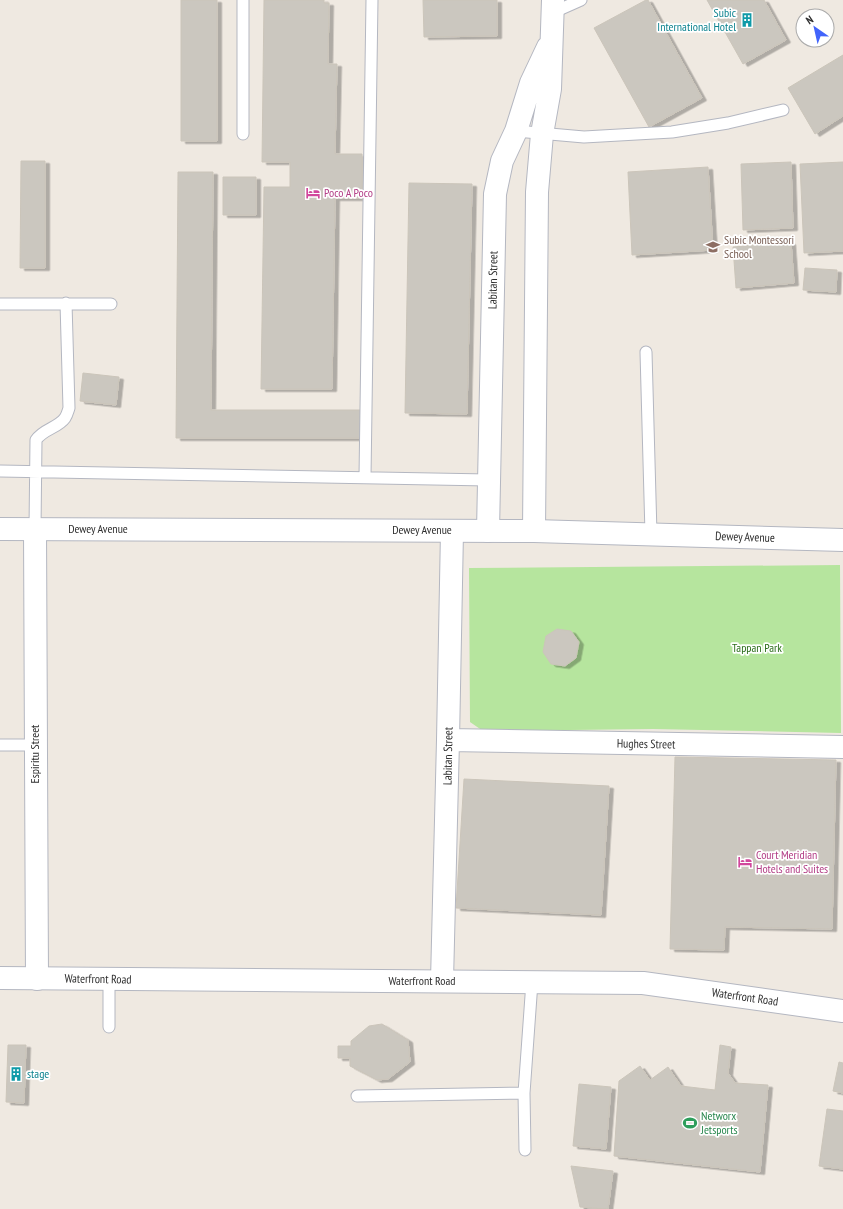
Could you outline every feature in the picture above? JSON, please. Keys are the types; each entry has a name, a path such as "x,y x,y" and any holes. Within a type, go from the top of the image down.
{"street":[{"name":"Labitan Street","path":"534,531 537,192 542,134 550,89 554,6"},
{"name":"Labitan Street","path":"488,531 488,480 496,194 502,161 516,131 531,83 552,39"},
{"name":"Dewey Avenue","path":"0,529 534,531 843,540"},
{"name":"Espiritu Street","path":"35,529 36,979"},
{"name":"Labitan Street","path":"442,982 452,530"},
{"name":"Hughes Street","path":"448,740 843,747"},
{"name":"Waterfront Road","path":"0,978 643,983 843,1011"}],"lane":[{"path":"243,0 243,134"},
{"path":"365,477 372,0"},
{"path":"554,6 581,0"},
{"path":"516,131 584,138 672,132 728,123 783,110"},
{"path":"35,529 36,440 66,417 68,408 66,303"},
{"path":"0,304 111,304"},
{"path":"646,352 651,534"},
{"path":"0,471 488,480"},
{"path":"0,745 35,745"},
{"path":"109,979 109,1027"},
{"path":"525,1150 524,1093 532,982"},
{"path":"357,1096 524,1093"}],"green space":[{"name":"Tappan Park","path":"840,565 841,733 653,729 483,731 470,722 469,568"}],"building":[{"path":"181,0 217,0 217,141 181,141"},
{"name":"Poco A Poco","path":"264,0 324,0 324,3 329,3 328,64 337,64 335,154 362,154 362,198 335,198 332,389 261,389 264,187 290,187 290,162 262,162"},
{"path":"423,0 497,0 497,36 424,37"},
{"path":"648,0 702,98 649,127 594,28"},
{"name":"Subic International Hotel","path":"707,0 764,0 786,40 743,64"},
{"path":"843,55 843,116 815,134 788,88"},
{"path":"21,161 45,161 45,268 20,268"},
{"path":"791,162 793,228 743,230 741,164"},
{"path":"843,162 843,251 804,253 800,164"},
{"path":"708,167 713,250 632,255 628,172"},
{"path":"178,172 213,172 211,410 360,410 360,438 176,438"},
{"path":"223,177 256,177 256,215 223,215"},
{"path":"409,183 472,184 467,414 405,413"},
{"path":"791,242 794,283 736,288 733,247"},
{"path":"805,268 837,270 836,292 803,290"},
{"path":"83,373 119,377 116,405 80,401"},
{"path":"557,629 571,631 579,642 576,658 565,666 551,664 543,652 546,636"},
{"path":"675,757 836,760 832,929 725,927 724,950 670,949"},
{"path":"464,779 609,786 601,915 456,908"},
{"path":"382,1024 408,1040 410,1062 388,1079 377,1080 350,1066 350,1058 338,1058 338,1046 351,1046 351,1041 369,1026"},
{"name":"stage","path":"8,1045 26,1045 24,1103 6,1102"},
{"name":"Networx Jetsports","path":"720,1045 731,1047 728,1073 735,1083 768,1085 760,1172 614,1156 619,1081 640,1066 650,1080 668,1067 681,1086 715,1090"},
{"path":"839,1062 843,1063 843,1093 833,1091"},
{"path":"579,1084 611,1087 606,1149 573,1146"},
{"path":"827,1109 843,1111 843,1169 819,1166"},
{"path":"571,1166 613,1171 608,1209 580,1207"}],"place":[{"name":"Subic International Hotel","path":"747,20"},
{"name":"Poco A Poco","path":"313,193"},
{"name":"Subic Montessori School","path":"713,247"},
{"name":"Court Meridian Hotels and Suites","path":"745,862"},
{"name":"stage","path":"16,1074"},
{"name":"Networx Jetsports","path":"690,1123"}]}
